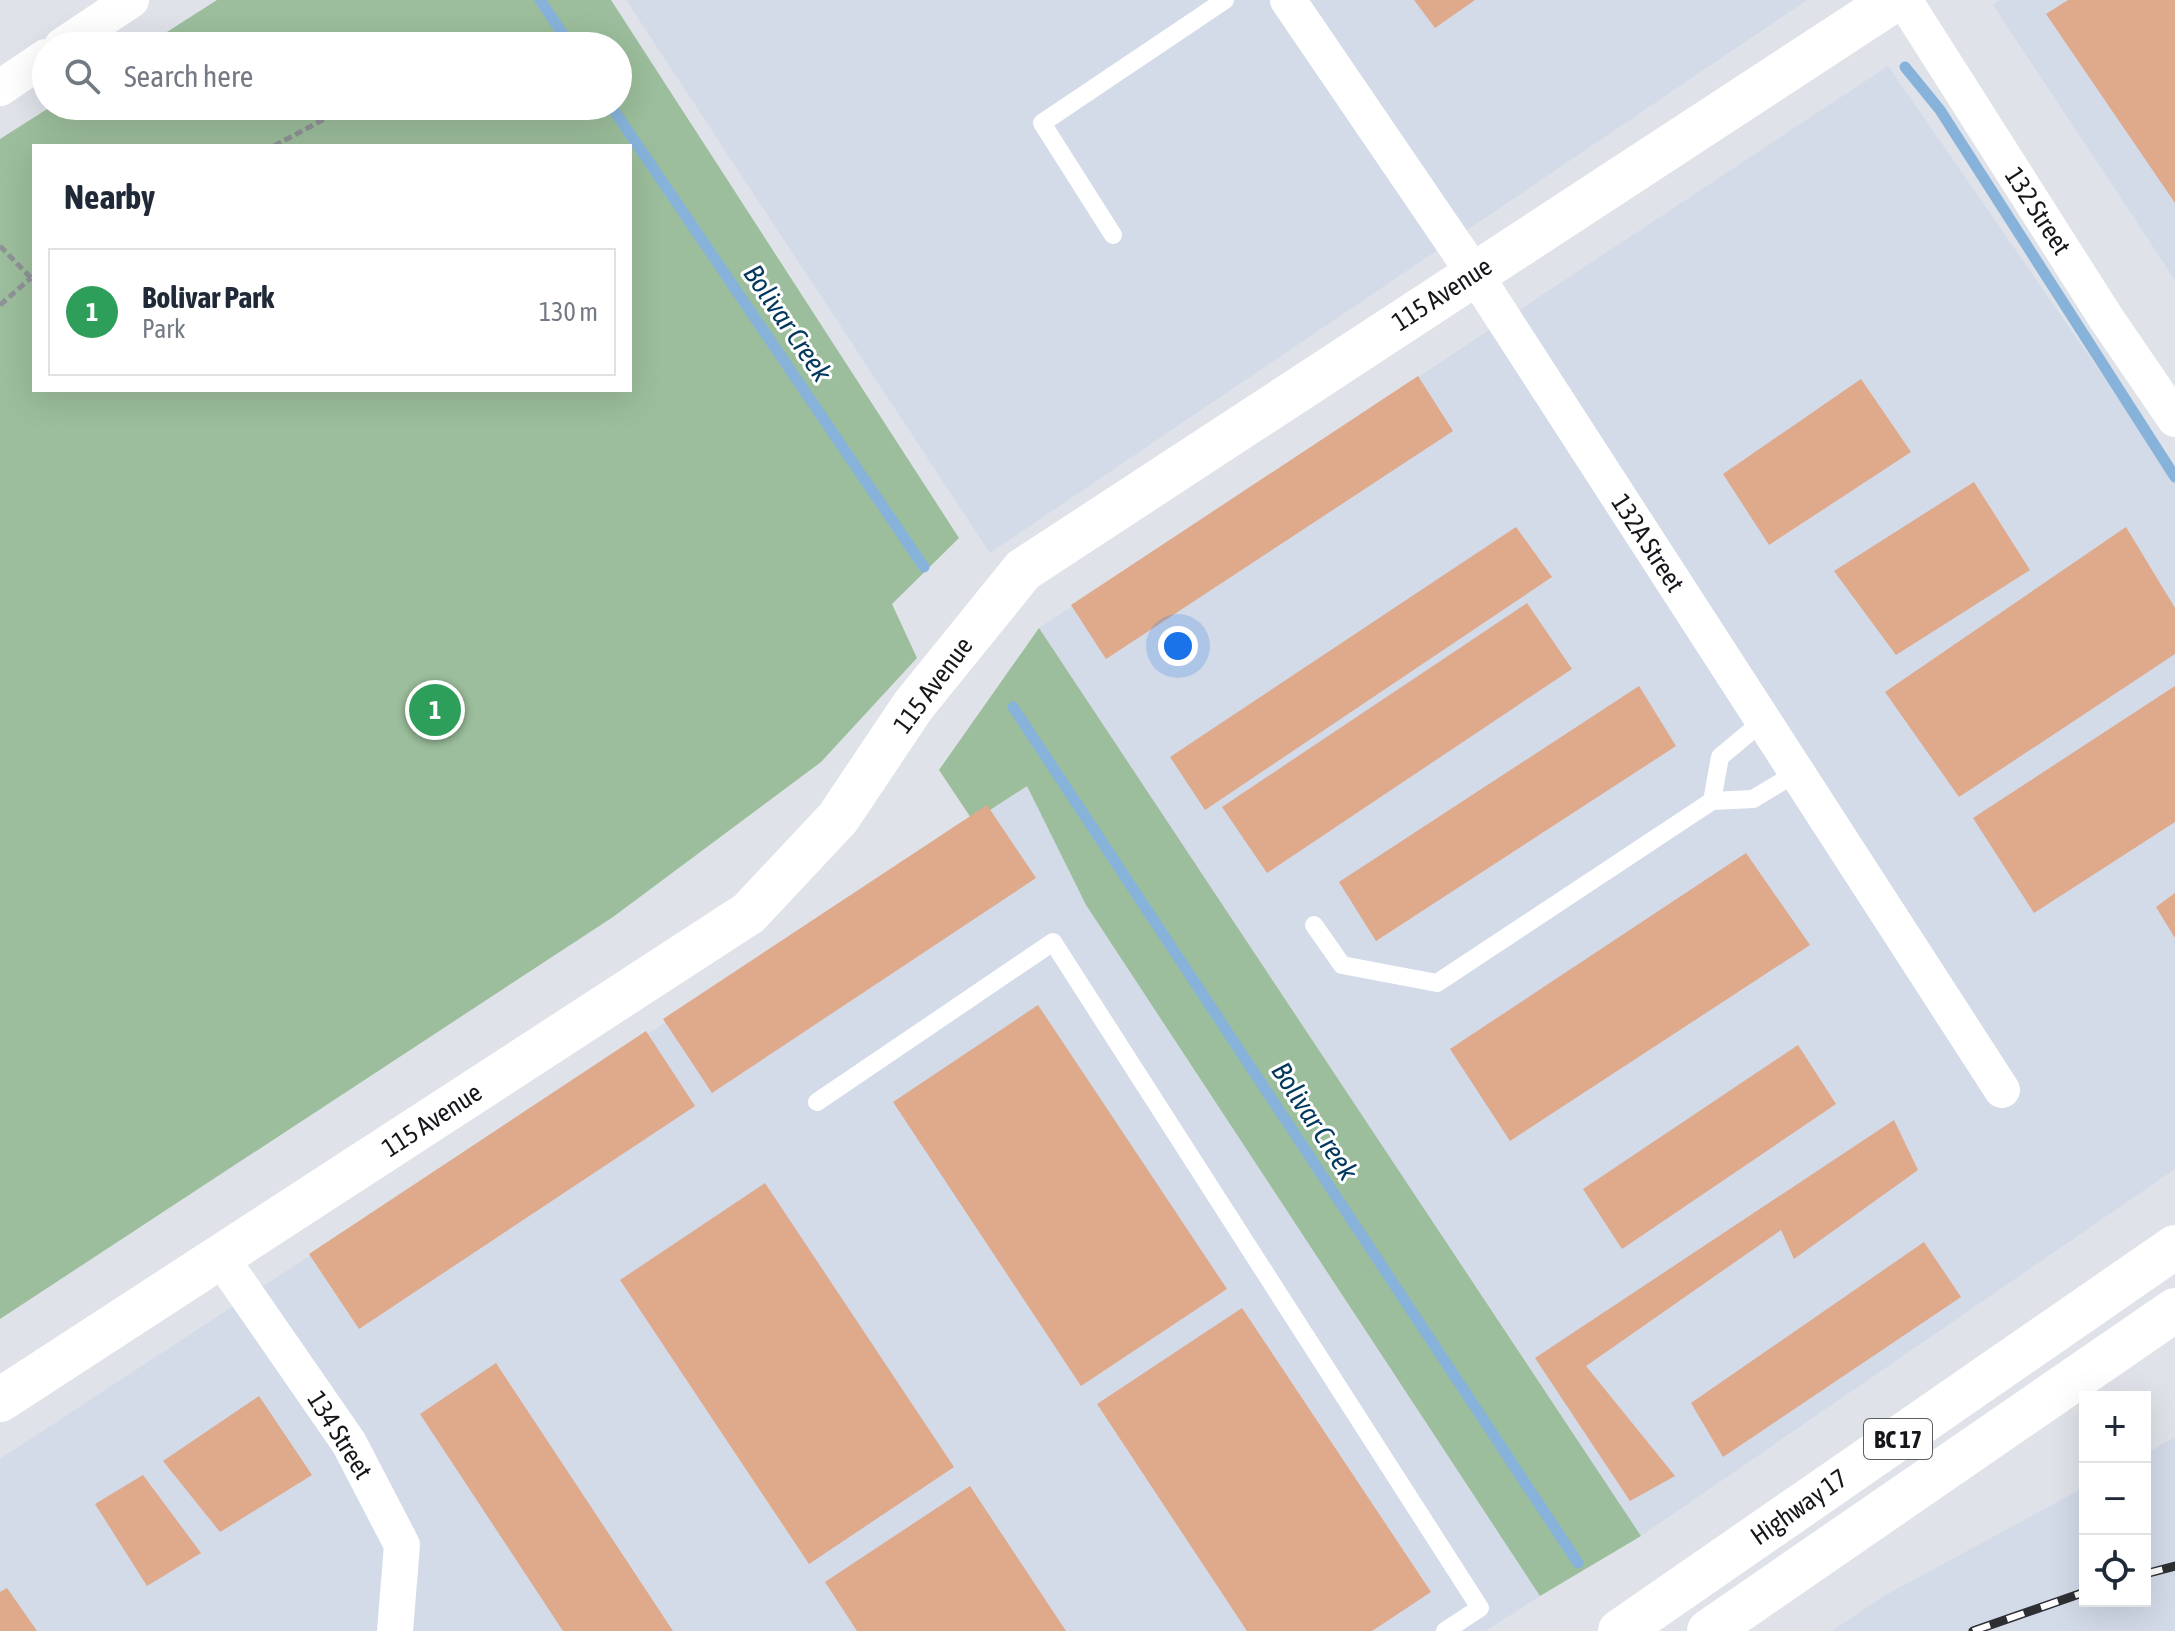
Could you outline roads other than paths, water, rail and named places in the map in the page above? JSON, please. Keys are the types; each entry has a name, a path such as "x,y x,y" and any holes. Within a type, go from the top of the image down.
{"main road":[{"name":"115 Avenue","path":"0,1400 749,913 838,818 913,706 1023,570 1894,0"},
{"name":"Highway 17","path":"1620,1631 2175,1247"},
{"name":"Highway 17","path":"1709,1631 2175,1310"}],"street":[{"path":"83,32 131,0"},
{"name":"132A Street","path":"1288,0 1474,273 2002,1090"},
{"name":"132 Street","path":"1904,0 2106,318 2175,419"},
{"path":"0,88 32,66"},
{"name":"134 Street","path":"221,1258 349,1443 402,1545 395,1631"}],"lane":[{"path":"1113,235 1042,123 1225,0"},
{"path":"1712,801 1720,757 1763,721"},
{"path":"1314,925 1342,965 1437,983 1712,801 1753,799 1796,773"},
{"path":"817,1102 1053,942 1480,1608 1445,1631"}],"waterway":[{"name":"Bolivar Creek","path":"540,0 562,32"},
{"path":"1905,67 1940,110 2175,477"},
{"name":"Bolivar Creek","path":"621,120 924,567"},
{"name":"Bolivar Creek","path":"1013,707 1578,1563"}],"railway":[{"path":"2151,1572 2175,1566"},
{"path":"1973,1631 2079,1594"}],"place":[{"name":"Bolivar Park","path":"435,710"}]}
